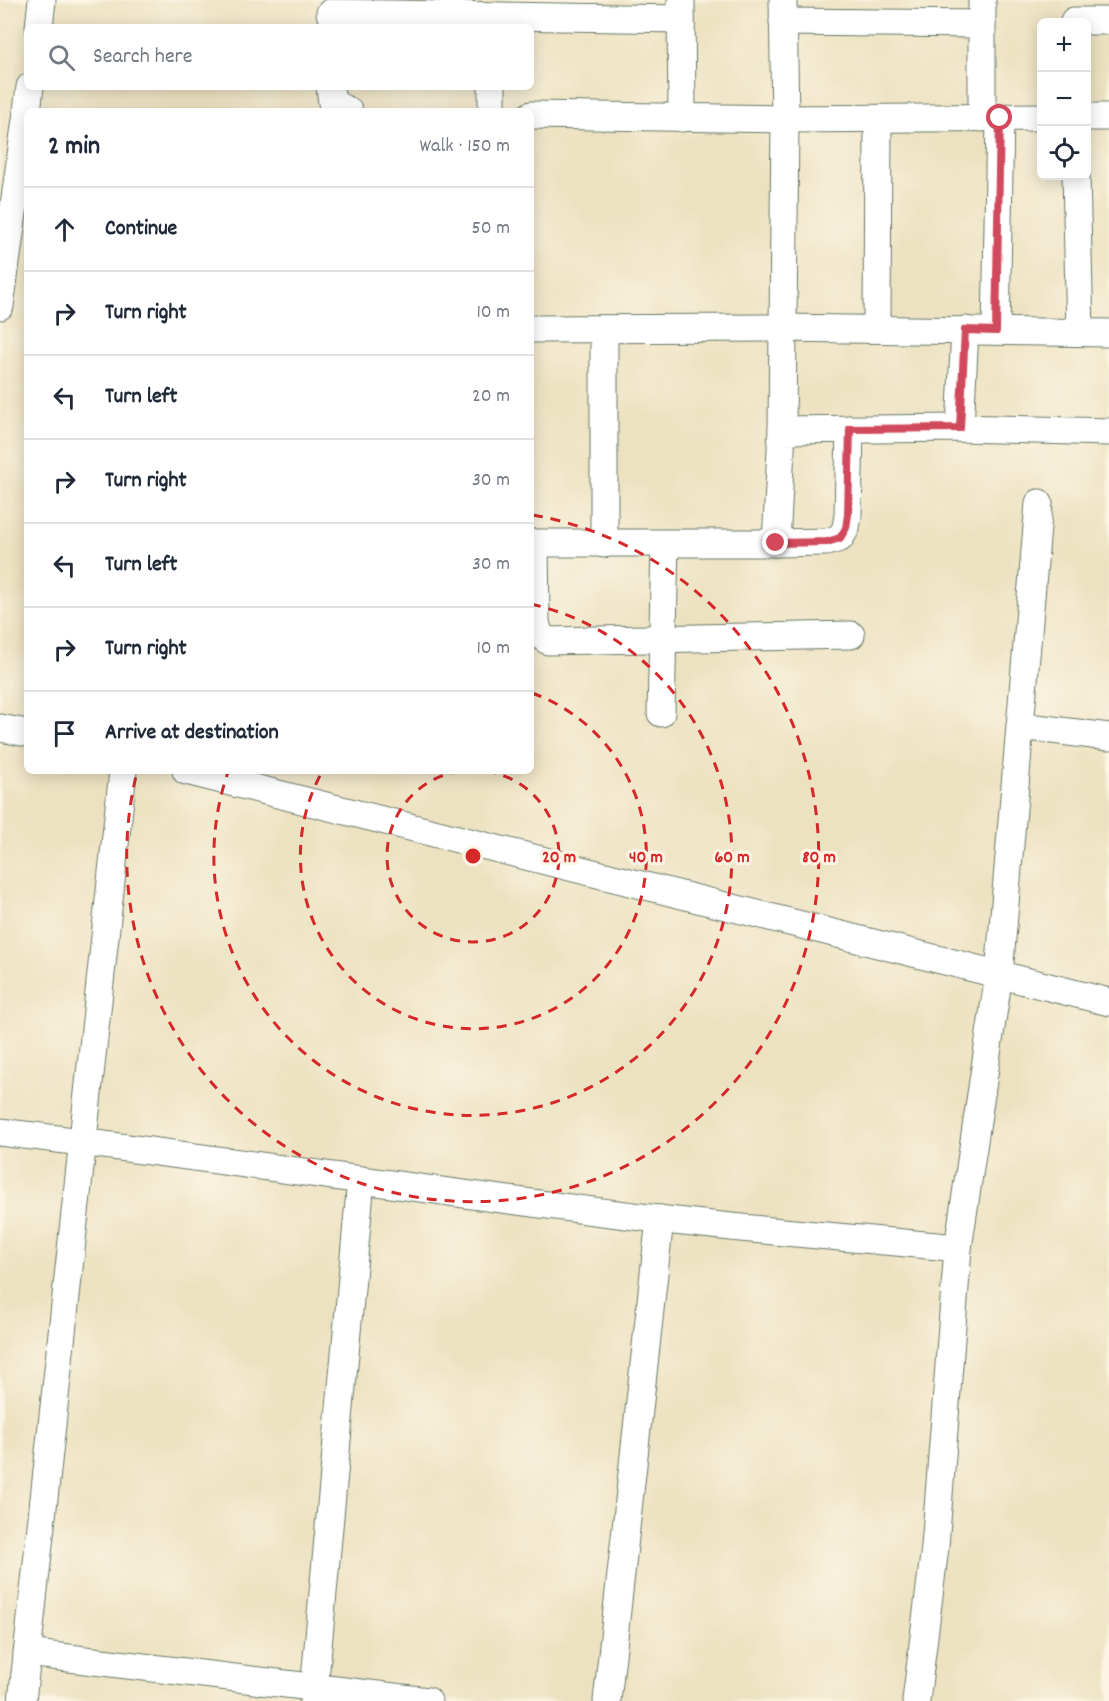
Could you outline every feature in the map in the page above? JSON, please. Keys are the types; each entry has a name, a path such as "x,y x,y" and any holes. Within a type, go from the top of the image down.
{"street":[{"path":"39,24 42,0"},
{"path":"330,13 492,14 582,9 681,10 682,118"},
{"path":"776,543 782,429 785,119 783,11 982,12 991,118 996,331"},
{"path":"1074,14 1109,21"},
{"path":"27,108 30,90"},
{"path":"330,90 332,103 343,108"},
{"path":"492,90 492,108"},
{"path":"534,115 785,119 1037,117"},
{"path":"1091,117 1109,117"},
{"path":"877,330 878,119"},
{"path":"0,306 24,133"},
{"path":"1076,180 1080,332"},
{"path":"534,329 783,328 1109,333"},
{"path":"603,329 604,544"},
{"path":"960,428 965,330"},
{"path":"782,429 960,428 1109,432"},
{"path":"534,543 665,545 827,542 840,538 846,528 848,515 850,429"},
{"path":"916,1701 935,1547 958,1248 999,974 1039,503"},
{"path":"661,713 665,545"},
{"path":"534,569 536,622 539,634 548,641 560,643 663,637 851,634"},
{"path":"1020,726 1109,737"},
{"path":"0,728 24,732"},
{"path":"22,1701 123,774"},
{"path":"198,774 1109,1002"},
{"path":"0,1132 82,1141 660,1220 958,1248"},
{"path":"314,1694 361,1180"},
{"path":"607,1701 660,1220"},
{"path":"27,1653 314,1694 428,1701"}],"route":[{"path":"776,543 827,542 840,538 846,528 848,515 850,429 960,428 965,330 996,331 1000,118"}]}
